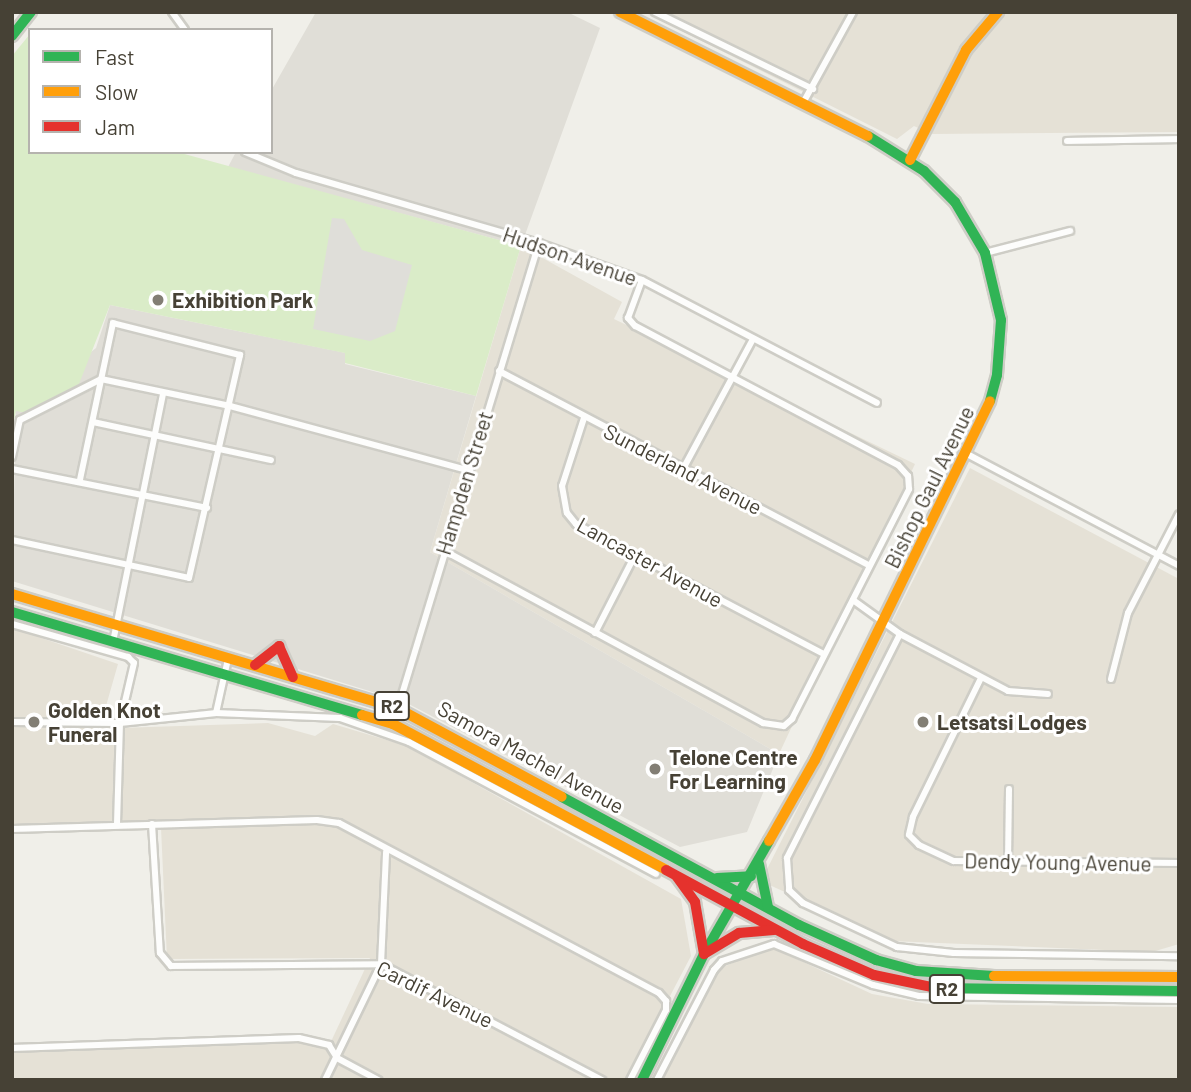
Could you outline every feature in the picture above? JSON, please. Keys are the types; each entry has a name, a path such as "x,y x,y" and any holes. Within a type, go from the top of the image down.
{"main road":[{"path":"12,36 31,12"},
{"name":"Bishop Gaul Avenue","path":"620,12 803,103 910,160 947,193 985,253 999,303 999,362 989,408 884,624 759,864 704,954 642,1080"},
{"path":"910,160 966,50 998,12"},
{"name":"Samora Machel Avenue","path":"12,594 397,708 741,893"},
{"name":"Samora Machel Avenue","path":"12,612 393,724 733,905"},
{"path":"255,665 279,646 293,677"},
{"path":"759,864 768,907"},
{"path":"674,874 695,902 704,954 739,933 778,930"},
{"path":"713,878 751,876"},
{"name":"R2","path":"741,893 844,947 916,971 966,976 1179,978"},
{"name":"R2","path":"733,905 855,968 914,985 965,990 1179,991"}],"street":[{"path":"172,12 184,28"},
{"path":"655,12 813,89"},
{"path":"803,103 853,12"},
{"path":"1067,141 1179,139"},
{"name":"Hudson Avenue","path":"250,154 296,173 539,243 642,280 877,403"},
{"path":"985,253 1070,231"},
{"name":"Hampden Street","path":"393,724 467,470 539,243"},
{"path":"443,551 763,723 784,726 792,719 910,482 898,465 630,322 642,280"},
{"path":"12,540 189,578 240,355 113,323 80,480"},
{"path":"683,469 729,377 753,339"},
{"name":"Sunderland Avenue","path":"499,371 584,418 869,565"},
{"path":"12,457 20,420 102,379 230,406 467,470"},
{"path":"113,642 145,496 163,393"},
{"name":"Lancaster Avenue","path":"584,418 562,486 567,513 634,557 824,654"},
{"path":"93,422 156,438 271,460"},
{"path":"967,454 1179,566"},
{"path":"12,469 80,480 207,508"},
{"path":"1111,679 1128,613 1179,513"},
{"path":"595,633 634,557"},
{"path":"853,600 900,634 981,678 1016,693 1048,694"},
{"path":"12,624 131,660 163,657"},
{"path":"900,634 787,858 789,890 803,903 858,932 897,947 927,951 1179,956"},
{"path":"216,713 229,657"},
{"path":"117,825 120,723 131,660"},
{"name":"Dendy Young Avenue","path":"981,678 913,817 909,835 936,856 954,861 1179,863"},
{"path":"12,722 120,723 216,713 340,718 409,742 656,874"},
{"path":"1008,860 1009,789"},
{"path":"12,829 317,820 339,823 386,852 659,993 666,1001 666,1010 630,1080"},
{"name":"Cardif Avenue","path":"152,824 160,953 171,966 381,964 603,1080"},
{"path":"325,1080 381,964 386,852"},
{"path":"657,1080 714,970 722,961 774,944 873,985 919,996 1179,1000"},
{"path":"12,1048 299,1038 329,1045 337,1058 378,1080"}],"shaded area":[{"path":"316,12 567,12 600,28 521,246 228,167 235,154 273,154 273,87"},
{"path":"644,12 1179,12 1179,132 931,134 914,126 897,139"},
{"path":"332,218 344,219 362,250 412,265 395,331 370,341 313,329"},
{"path":"521,246 622,302 614,319 915,464 779,754 430,552"},
{"path":"110,305 346,353 345,364 476,396 430,552 779,754 747,832 680,847 405,702 12,581 16,411 96,348"},
{"path":"970,468 1179,579 1179,944 1152,952 891,941 761,881"},
{"path":"12,628 118,664 102,720 119,728 268,723 315,736 333,724 407,746 681,899 691,956 626,1080 12,1080 12,1044 301,1037 328,1048 370,958 167,959 161,828 12,829"},
{"path":"771,947 872,994 928,1004 1179,1007 1179,1080 653,1080 706,974"}],"green space":[{"path":"28,36 28,154 184,154 521,246 476,396 345,363 345,353 110,305 79,384 27,413 16,411 12,429 12,56"}],"traffic: fast":[{"path":"12,36 31,12"},
{"path":"868,136 924,171 955,202 985,253 1001,320 997,375 990,401"},
{"path":"12,612 362,715"},
{"path":"562,797 799,925 876,960 916,971 994,976"},
{"path":"642,1080 704,954 769,841"},
{"path":"759,864 768,907"},
{"path":"717,878 751,876"},
{"path":"936,988 1179,991"}],"traffic: slow":[{"path":"620,12 868,136"},
{"path":"910,160 966,50 998,12"},
{"path":"769,841 815,760 990,401"},
{"path":"12,594 397,708 562,797"},
{"path":"362,715 393,724 666,870"},
{"path":"994,976 1179,977"}],"traffic: jam":[{"path":"255,665 279,646 293,677"},
{"path":"666,870 803,944 874,975 936,988"},
{"path":"677,877 695,902 704,954 739,933 774,930"}],"place":[{"name":"Exhibition Park","path":"158,300"},
{"name":"Golden Knot Funeral","path":"34,722"},
{"name":"Letsatsi Lodges","path":"923,722"},
{"name":"Telone Centre For Learning","path":"655,769"}]}
